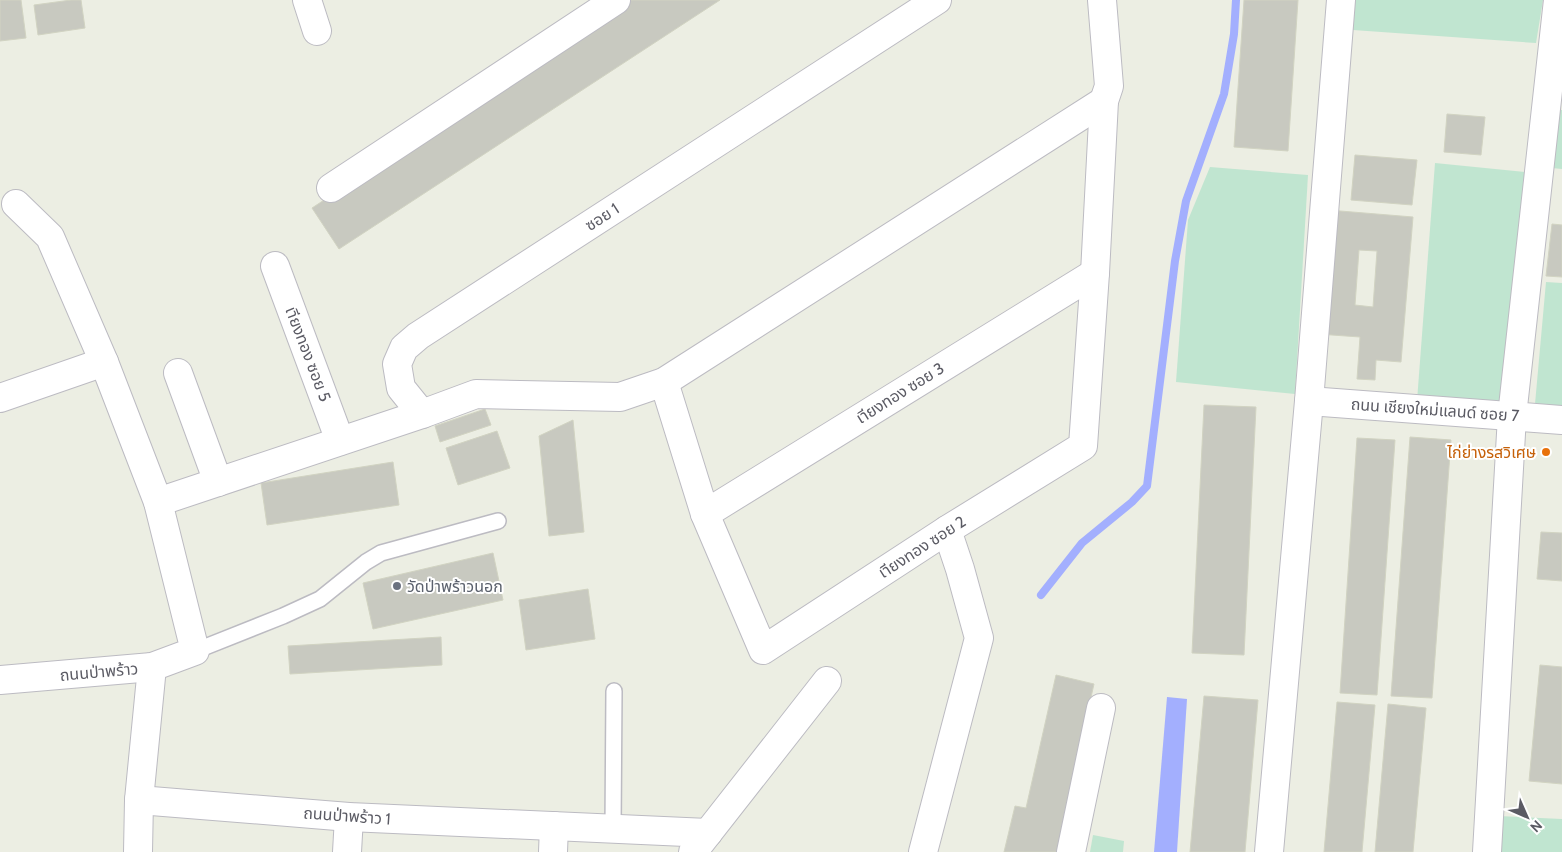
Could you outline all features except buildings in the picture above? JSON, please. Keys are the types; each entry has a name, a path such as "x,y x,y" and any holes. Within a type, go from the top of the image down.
{"street":[{"path":"307,0 317,30"},
{"path":"331,188 616,0"},
{"name":"ซอย 1","path":"422,414 401,388 398,364 404,348 418,336 937,0"},
{"path":"1090,0 1097,90 1104,101"},
{"path":"1095,273 1104,101 1109,86 1102,0"},
{"path":"1269,852 1309,401 1340,0"},
{"path":"1487,852 1512,416 1558,0"},
{"path":"158,502 422,414 476,394 620,397 664,382 1104,101"},
{"path":"16,204 50,237 104,362 158,502 195,651"},
{"name":"เาียงทอง ซอย 5","path":"275,266 340,441"},
{"name":"เาียงทอง ซอย 2","path":"705,514 763,650 947,530 1083,446 1095,273"},
{"name":"เาียงทอง ซอย 3","path":"705,514 1095,273"},
{"path":"0,398 104,362"},
{"path":"178,373 218,482"},
{"path":"664,382 705,514"},
{"name":"ถนน เชียงใหม่แลนด์ ซอย 7","path":"1309,401 1562,420"},
{"path":"923,852 979,638 947,530"},
{"name":"ถนนป่าพร้าว","path":"0,680 152,667 195,651"},
{"path":"138,852 139,800 152,667"},
{"path":"700,842 828,681"},
{"path":"1071,852 1101,708"},
{"name":"ถนนป่าพร้าว 1","path":"139,800 349,817 554,839 613,829 700,842"},
{"path":"347,852 349,817"}],"lane":[{"path":"195,651 320,599 366,562 381,554 498,521"},
{"path":"613,829 614,691"}],"green space":[{"path":"1354,0 1543,0 1536,43 1353,30"},
{"path":"1560,110 1562,110 1562,169 1552,168"},
{"path":"1435,163 1525,172 1504,407 1417,401"},
{"path":"1210,167 1308,175 1295,394 1176,382 1188,220"},
{"path":"1546,282 1562,283 1562,406 1535,404"},
{"path":"1499,816 1562,819 1562,852 1497,852"},
{"path":"1093,835 1124,841 1123,852 1090,852"}],"water":[{"path":"1167,697 1187,699 1177,852 1154,852"}],"waterway":[{"path":"1041,595 1082,543 1132,502 1147,486 1175,261 1186,201 1224,94 1234,34 1236,0"}],"place":[{"name":"ไก่ย่างรสวิเศษ","path":"1546,452"},
{"name":"วัดป่าพร้าวนอก","path":"397,586"}]}
